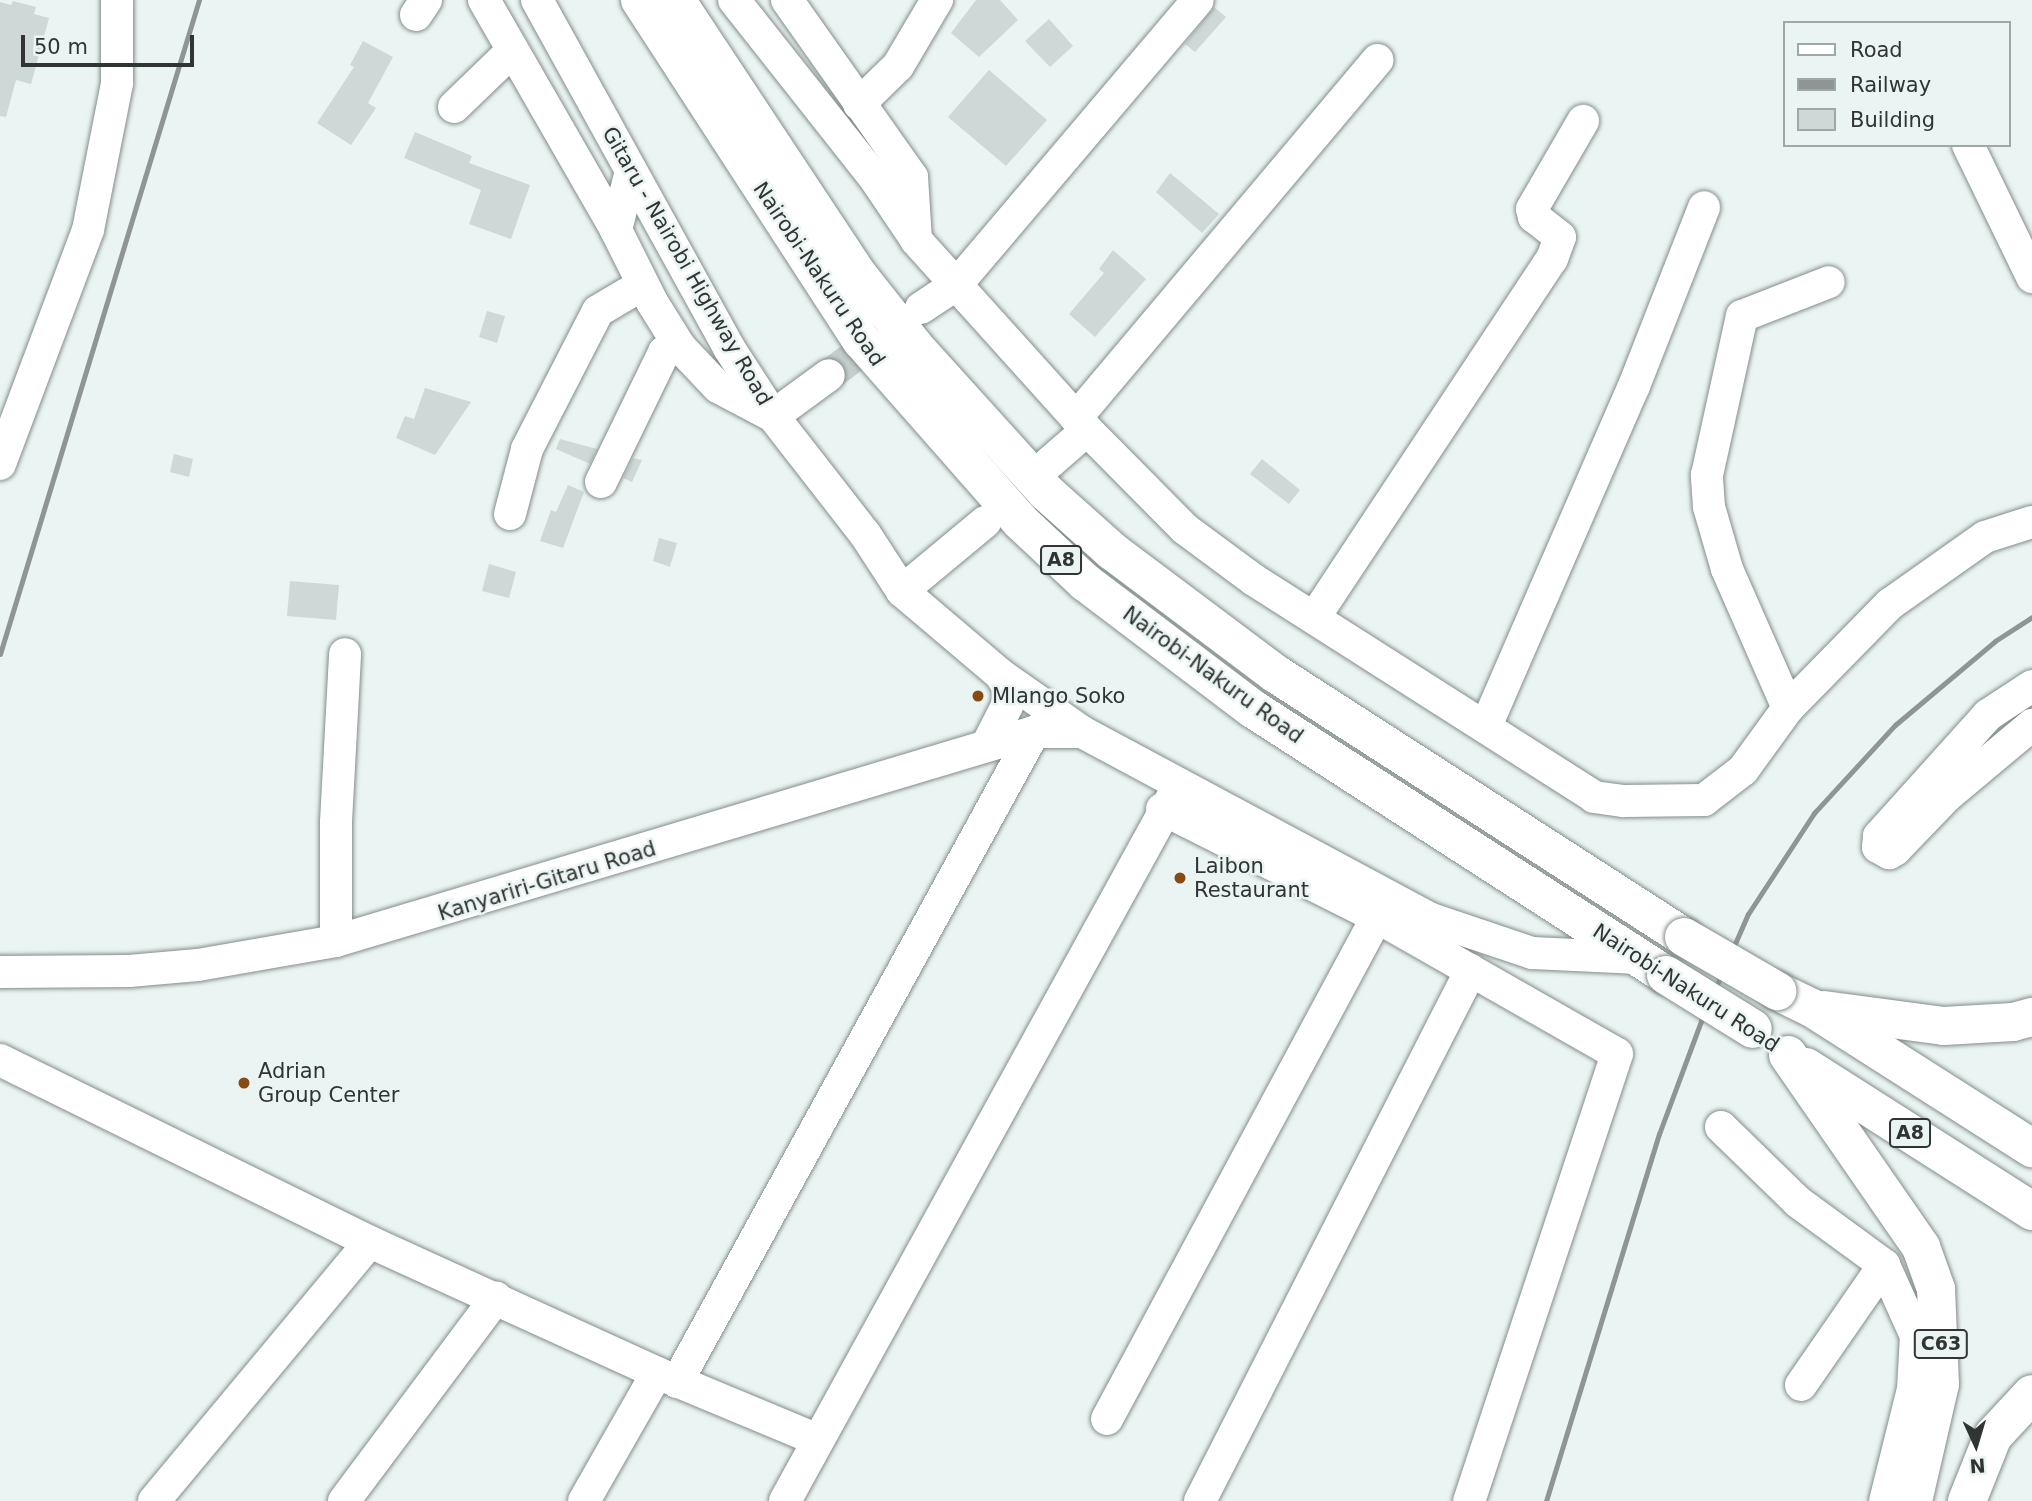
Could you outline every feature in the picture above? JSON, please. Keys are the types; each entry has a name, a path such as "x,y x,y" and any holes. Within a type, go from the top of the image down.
{"highway":[{"name":"Nairobi-Nakuru Road","path":"640,0 861,340 1021,522 1085,582 1253,709 2032,1210"},
{"name":"Nairobi-Nakuru Road","path":"676,0 859,276 915,347 1046,492 1112,551 1276,674 1684,937 1777,991 1812,1008 2032,1148"},
{"path":"1812,1008 1944,1026 2013,1022 2032,1017"},
{"name":"C63","path":"1788,1055 1921,1247 1936,1289 1940,1384 1913,1501"},
{"path":"1967,1501 1993,1436 2032,1394"}],"street":[{"path":"0,464 88,230 117,83 117,0"},
{"path":"484,0 511,52 616,230 642,285 680,347 718,387 773,416 829,375"},
{"name":"Gitaru - Nairobi Highway Road","path":"537,0 729,348 773,416 865,534 902,591 1002,675 1040,719"},
{"path":"734,0 876,180 916,240 1082,424 1185,530 1314,618 1594,797 1704,800 1743,771 1788,708 1890,604 1985,537 2032,522"},
{"path":"786,0 912,177 916,240"},
{"path":"859,104 898,66 937,0"},
{"path":"921,308 957,284 1198,0"},
{"path":"454,107 511,52"},
{"path":"1049,463 1377,61"},
{"path":"1314,618 1487,364 1512,316 1552,259 1560,237 1534,217 1532,209 1583,121"},
{"path":"1969,147 2032,277"},
{"path":"616,230 631,171"},
{"path":"1486,726 1634,386 1704,207"},
{"path":"1788,708 1727,569 1709,507 1707,475 1742,316 1829,282"},
{"path":"510,514 527,449 598,311 642,285"},
{"path":"601,482 664,352 680,347"},
{"path":"902,591 985,522"},
{"path":"336,941 336,822 345,654"},
{"path":"987,745 1007,706 1009,689 1002,675"},
{"path":"2032,686 1988,715 1879,835 1878,847 1889,853 1895,850 1947,796 2032,725"},
{"path":"584,1501 667,1377 1040,719"},
{"name":"Kanyariri-Gitaru Road","path":"0,972 80,974 156,968 336,941 507,894 987,745 1040,719 1082,732 1181,784"},
{"path":"785,1501 1162,809 1181,784 1431,919 1532,953 1652,966"},
{"path":"1162,809 1377,916 1617,1054 1469,1501"},
{"path":"1107,1419 1377,916"},
{"path":"1200,1501 1471,970"},
{"path":"0,1060 370,1242 667,1377 818,1440"},
{"path":"1721,1127 1798,1202 1884,1265 1916,1336 1913,1389 1885,1501"},
{"path":"154,1501 370,1242"},
{"path":"1801,1385 1884,1265"},
{"path":"344,1501 496,1298"}],"building":[{"path":"976,0 1000,0 1018,20 979,57 951,33"},
{"path":"13,1 36,7 34,14 49,18 31,84 16,80 6,117 0,116 0,2 11,5"},
{"path":"1214,7 1226,17 1195,52 1185,44"},
{"path":"1049,19 1073,46 1050,67 1025,41"},
{"path":"363,41 393,57 368,103 376,108 351,145 317,123 354,67 350,65"},
{"path":"989,70 1047,120 1006,166 948,117"},
{"path":"415,132 472,156 469,163 530,185 511,239 469,224 481,190 404,158"},
{"path":"1170,173 1219,214 1202,233 1156,192"},
{"path":"1113,250 1146,279 1095,337 1069,314 1104,273 1099,269"},
{"path":"487,311 505,316 497,343 479,337"},
{"path":"425,388 471,402 435,455 396,438 405,416 414,419"},
{"path":"560,439 597,449 590,464 556,449"},
{"path":"174,454 193,459 189,477 170,472"},
{"path":"633,458 642,460 632,482 623,478"},
{"path":"1262,459 1300,490 1289,504 1250,474"},
{"path":"568,485 584,492 563,548 540,541 551,510 556,512"},
{"path":"659,538 677,543 670,567 653,561"},
{"path":"489,564 516,572 509,598 482,591"},
{"path":"290,581 339,585 336,620 287,616"}],"tunnel":[{"path":"829,375 884,334"}],"railway":[{"path":"0,654 199,0"},
{"path":"1546,1501 1659,1134 1701,1021 1748,914 1814,813 1895,725 1995,641 2032,617"}],"place":[{"name":"Mlango Soko","path":"978,696"},
{"name":"Laibon Restaurant","path":"1180,878"},
{"name":"Adrian Group Center","path":"244,1083"}]}
